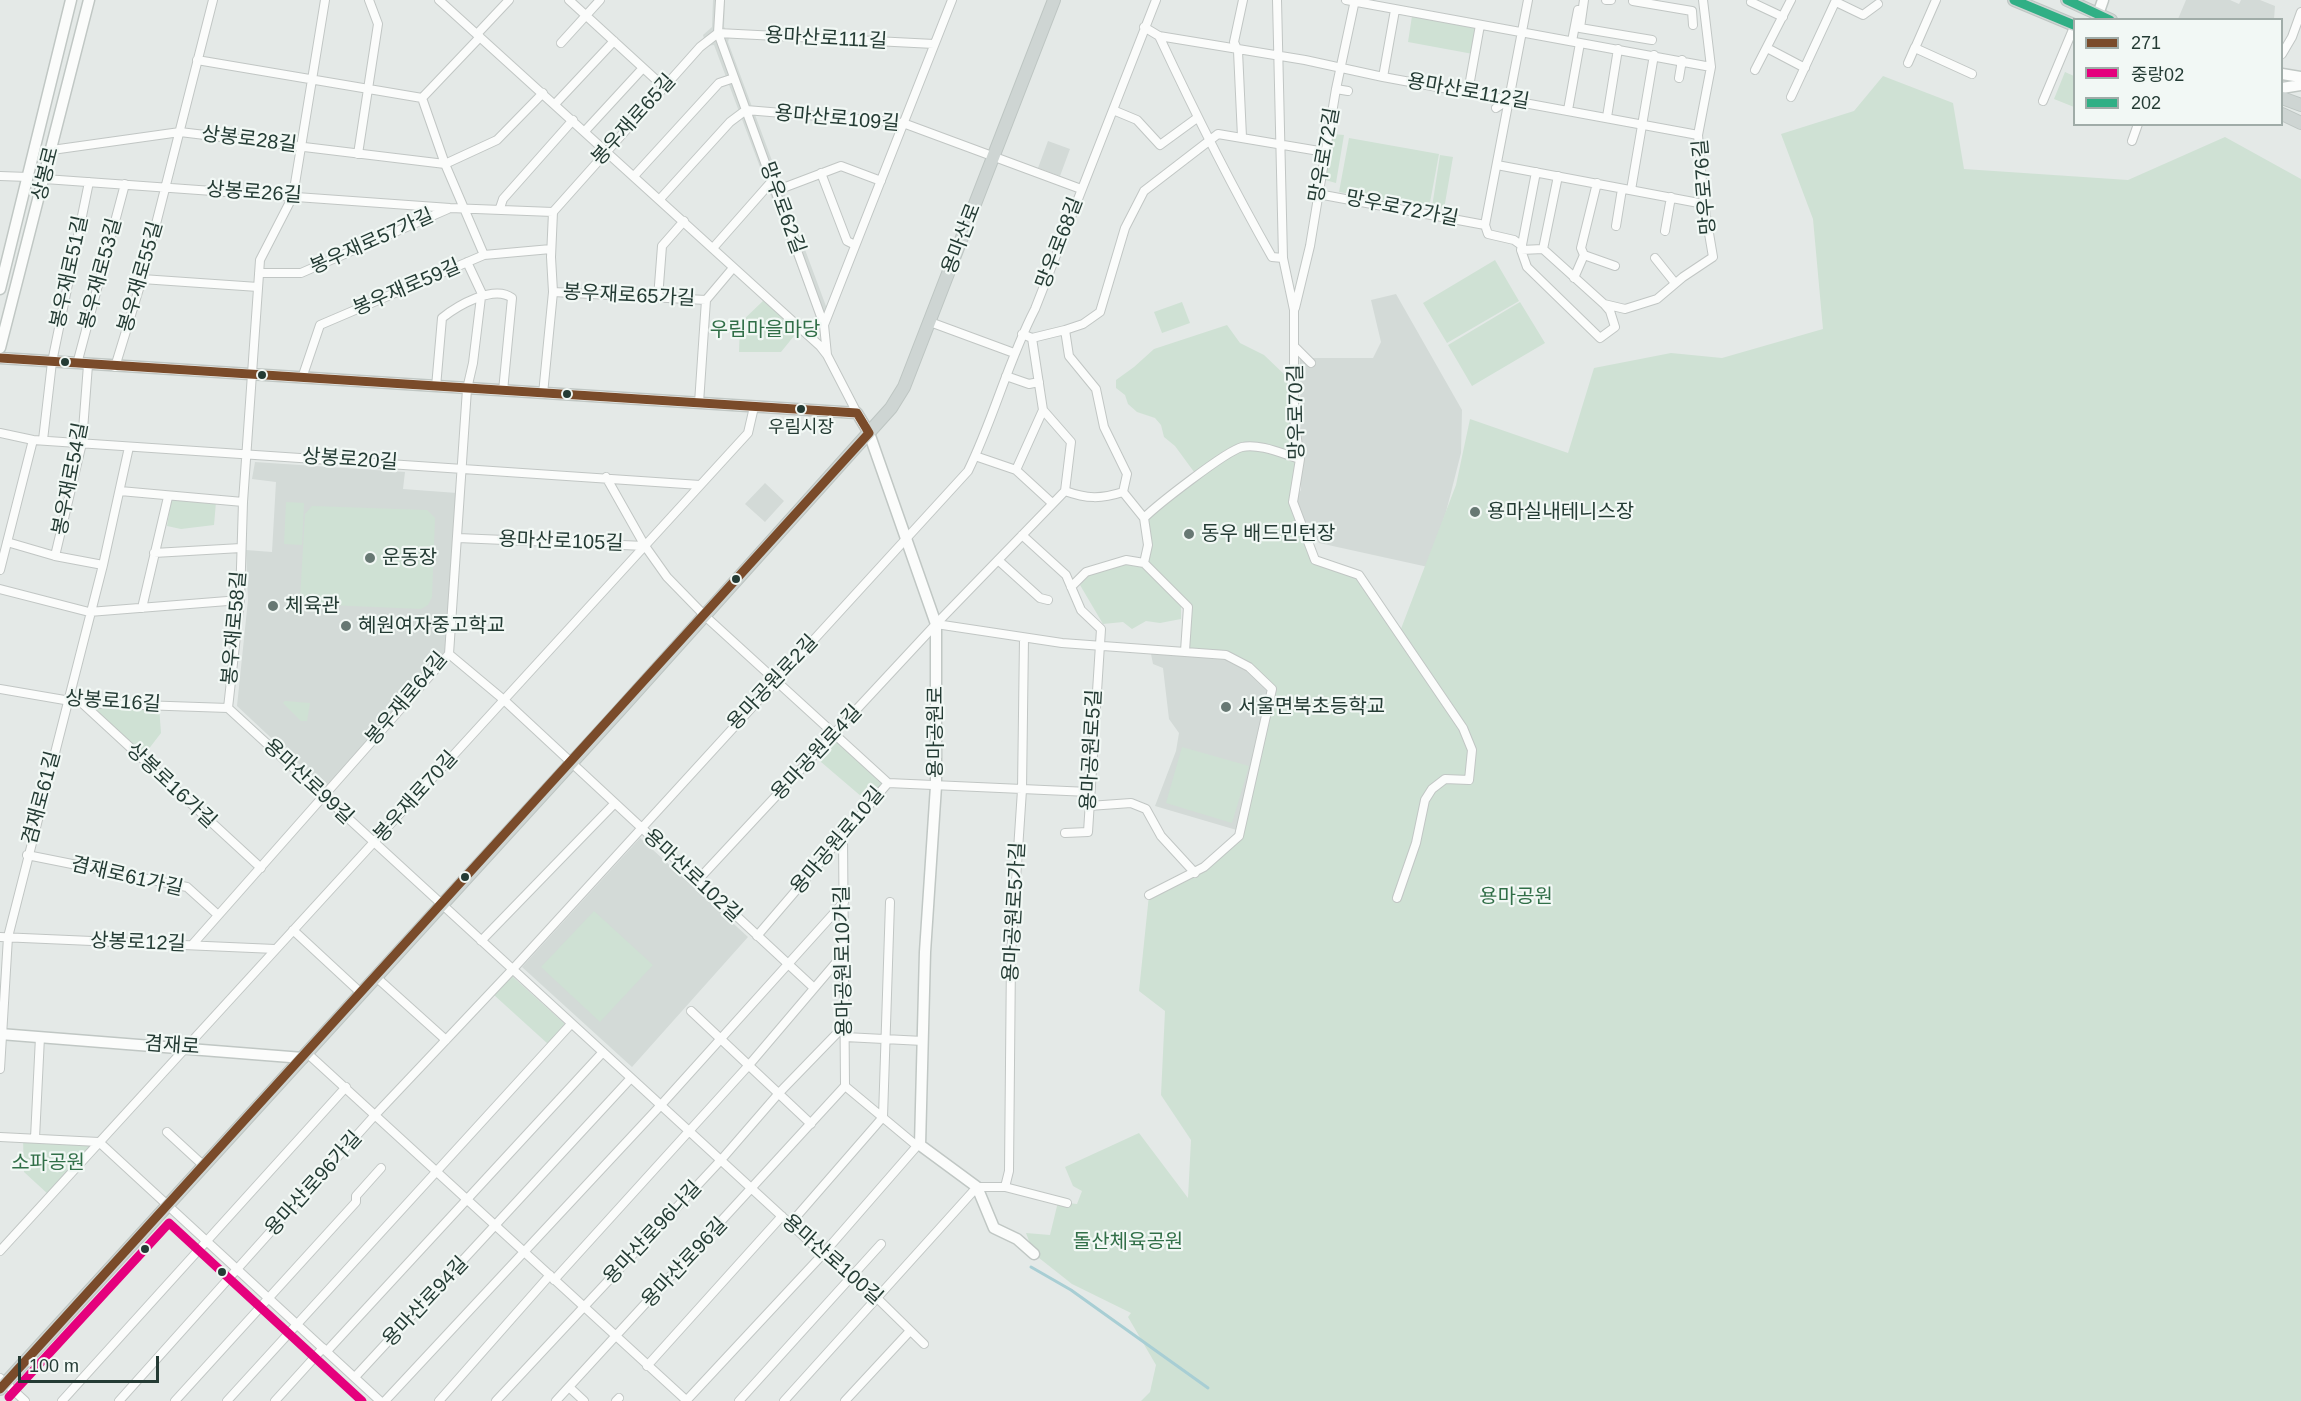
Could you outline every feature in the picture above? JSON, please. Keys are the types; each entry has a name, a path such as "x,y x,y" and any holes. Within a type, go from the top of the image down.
{"main road":[{"name":"용마산로","path":"2,1383 168,1206 705,616 869,433 904,387 1054,0"},
{"path":"2014,0 2073,26"},
{"path":"2067,0 2097,17"},
{"path":"2283,98 2301,105"},
{"path":"2283,114 2301,123"}],"street":[{"name":"상봉로","path":"0,289 3,267 28,177 71,0"},
{"name":"상봉로","path":"0,348 89,0"},
{"name":"봉우재로55길","path":"115,367 142,279 213,0"},
{"name":"봉우재로58길","path":"228,708 240,600 243,502 260,260 293,196 325,0"},
{"path":"358,154 379,20 369,0"},
{"path":"440,0 635,175 820,346 826,355"},
{"path":"422,98 509,0"},
{"path":"569,0 664,87"},
{"path":"561,43 600,0"},
{"name":"망우로62길","path":"720,0 718,33 824,325 826,355 857,413"},
{"path":"824,325 952,0"},
{"name":"망우로68길","path":"907,540 968,471 975,456 1156,0"},
{"path":"1242,137 1238,51 1234,42 1243,0"},
{"name":"망우로70길","path":"1277,0 1283,144 1283,258 1294,310 1296,348 1294,419 1300,459 1293,502 1315,560 1359,575 1463,728 1472,750 1469,780 1445,779 1433,787 1425,800 1416,843 1397,898"},
{"path":"1346,0 1711,67"},
{"path":"1485,225 1528,0"},
{"path":"1582,0 1580,28 1652,40"},
{"path":"1568,110 1582,0"},
{"path":"1605,0 1611,0"},
{"path":"1631,0 1692,11 1693,26"},
{"name":"망우로76길","path":"1604,304 1625,309 1657,299 1675,283 1713,257 1704,204 1698,135 1711,67 1703,0"},
{"path":"1755,70 1791,0"},
{"path":"1908,63 1936,0"},
{"path":"2097,17 2103,0"},
{"name":"망우로72길","path":"1294,310 1310,246 1336,89 1355,1"},
{"path":"1791,97 1836,1 1863,15 1878,4"},
{"path":"1751,2 1783,17"},
{"path":"1383,77 1395,10"},
{"path":"2283,52 2292,37 2301,12"},
{"path":"1468,92 1480,25"},
{"name":"용마산로112길","path":"1144,27 1159,36 1238,51 1278,55 1383,77 1698,135"},
{"path":"2043,101 2073,28"},
{"name":"용마산로111길","path":"718,33 934,44"},
{"name":"봉우재로65길","path":"554,212 700,47 718,33"},
{"path":"1159,36 1197,118 1272,257 1283,258"},
{"path":"555,104 614,41"},
{"path":"1915,47 1916,50 1972,74"},
{"path":"1767,48 1805,68"},
{"path":"1606,117 1618,49"},
{"path":"1631,190 1654,56"},
{"path":"197,60 422,98"},
{"path":"1680,78 1682,60"},
{"path":"585,131 643,68"},
{"path":"2283,74 2301,77"},
{"path":"635,175 719,83 734,78"},
{"path":"2283,88 2301,85"},
{"path":"1336,89 1348,91"},
{"path":"446,164 497,140 543,93"},
{"path":"422,98 446,164 484,255"},
{"path":"1496,108 1510,99"},
{"path":"660,199 730,122 746,110"},
{"name":"용마산로109길","path":"746,110 903,123 994,156"},
{"path":"1113,110 1137,120 1160,145 1197,118"},
{"path":"543,394 552,292 551,249 554,212 500,208 503,199 573,120"},
{"path":"2132,141 2137,126"},
{"name":"상봉로28길","path":"52,150 180,132 446,164"},
{"path":"1022,334 1032,338 1065,330 1083,324 1100,312 1125,228 1144,191 1220,133 1325,152"},
{"path":"994,156 1080,189"},
{"path":"1497,165 1704,204"},
{"path":"776,191 842,166 881,181"},
{"path":"1521,247 1544,249 1604,304 1610,311 1615,327 1600,338 1527,267 1521,247 1536,172"},
{"path":"821,173 847,241 855,245"},
{"path":"0,176 28,177"},
{"path":"1544,249 1558,176"},
{"name":"상봉로26길","path":"45,178 450,208 500,208"},
{"path":"713,248 772,181"},
{"name":"봉우재로51길","path":"43,440 52,362 89,182"},
{"path":"1574,278 1584,255 1581,248 1597,183"},
{"name":"봉우재로53길","path":"83,365 125,184"},
{"path":"1616,226 1622,189"},
{"name":"망우로72가길","path":"1318,194 1485,225 1488,234 1511,239 1521,247"},
{"path":"1665,231 1671,197"},
{"name":"봉우재로57가길","path":"259,273 301,273 450,208"},
{"path":"658,297 662,246 684,221"},
{"name":"봉우재로59길","path":"302,378 320,325 484,255 551,249"},
{"path":"1584,255 1615,266"},
{"path":"1655,258 1675,283"},
{"path":"467,262 482,297"},
{"path":"699,403 706,300 733,268"},
{"path":"142,279 258,287"},
{"name":"봉우재로65가길","path":"552,292 706,300"},
{"path":"436,387 442,318 482,297 495,293 512,298 502,391"},
{"name":"봉우재로64길","path":"192,945 449,654 467,389 472,370 482,297"},
{"path":"930,322 1014,354"},
{"path":"1065,330 1069,356 1096,389 1104,427 1127,474 1123,492"},
{"path":"1016,470 1043,410 1032,338"},
{"path":"1296,348 1311,363"},
{"path":"0,358 857,413"},
{"name":"봉우재로54길","path":"55,556 82,443 83,365"},
{"path":"1006,376 1029,384 1039,382"},
{"name":"봉우재로70길","path":"1,1247 748,433 754,407"},
{"path":"1043,410 1071,442 1065,491 1089,499 1106,498 1123,492"},
{"name":"용마공원로","path":"857,413 869,433 936,624 936,786 925,952 918,1145"},
{"name":"상봉로20길","path":"0,433 33,440 700,485"},
{"path":"0,570 33,440"},
{"name":"겸재로61길","path":"1,1034 4,937 103,565 129,447"},
{"path":"1144,518 1160,502 1241,447 1264,448 1300,459"},
{"path":"975,456 1016,470 1052,503"},
{"path":"606,477 645,546"},
{"path":"120,491 243,502"},
{"name":"용마공원로4길","path":"697,881 936,624 1065,491"},
{"path":"1123,492 1144,518 1148,545 1144,564"},
{"path":"142,608 168,497"},
{"path":"1022,535 1066,575 1071,587 1086,572 1095,568 1122,560 1144,564 1188,608 1185,651"},
{"name":"용마산로105길","path":"458,538 645,546 667,577 705,616 888,783"},
{"name":"용마공원로2길","path":"641,828 775,680 907,540"},
{"path":"7,542 55,556 103,565"},
{"name":"봉우재로58길","path":"154,553 241,548"},
{"path":"998,560 1040,598 1048,600"},
{"name":"용마공원로5길","path":"1065,833 1087,833 1100,627 1081,610 1071,587"},
{"path":"0,590 89,612 240,600"},
{"path":"936,624 1024,638 1226,656 1249,667 1272,689 1239,836 1195,873 1149,895"},
{"name":"용마공원로5가길","path":"1005,1187 1009,1171 1011,955 1022,790 1024,638"},
{"name":"용마산로102길","path":"449,654 504,700 814,988"},
{"name":"상봉로16길","path":"0,689 82,703 228,708"},
{"name":"상봉로16가길","path":"82,703 261,868"},
{"name":"용마산로99길","path":"228,708 442,903"},
{"name":"용마공원로10길","path":"757,936 888,783 1089,792"},
{"path":"1089,806 1131,802 1146,808 1161,836 1195,873"},
{"path":"481,941 615,804"},
{"path":"512,970 641,828"},
{"name":"용마공원로10가길","path":"843,836 845,1086"},
{"name":"겸재로61가길","path":"27,855 187,886 218,915"},
{"path":"661,1105 844,902"},
{"path":"790,1224 883,1117 890,902"},
{"name":"용마산로100길","path":"442,903 570,1024 823,1254 877,1298 909,1332 924,1344"},
{"path":"293,930 361,993"},
{"name":"상봉로12길","path":"4,937 275,949"},
{"path":"439,1401 749,1065 845,952"},
{"name":"용마산로96가길","path":"119,1401 373,1116 512,970"},
{"path":"376,977 446,1040"},
{"path":"691,1011 811,1124"},
{"path":"227,1401 570,1024"},
{"path":"721,1160 779,1093 845,1025"},
{"path":"0,1069 1,1034"},
{"name":"겸재로","path":"1,1034 305,1055"},
{"path":"35,1138 40,1037"},
{"path":"845,1037 922,1041"},
{"path":"466,1199 603,1052"},
{"path":"305,1055 345,1088 686,1401 823,1254 918,1145"},
{"name":"용마산로94길","path":"355,1377 497,1227 632,1078"},
{"path":"753,1189 845,1086 918,1145 977,1187 994,1227 1017,1239 1034,1254"},
{"path":"62,1401 345,1088"},
{"name":"용마산로94길","path":"385,1401 661,1105"},
{"path":"167,1132 204,1166"},
{"path":"0,1137 99,1142 380,1401"},
{"name":"용마산로96나길","path":"584,1307 721,1160"},
{"path":"175,1401 268,1296 356,1202 356,1196 381,1168"},
{"path":"784,1401 977,1187 1005,1187 1067,1203"},
{"name":"용마산로96길","path":"616,1336 753,1189"},
{"name":"용마산로94길","path":"276,1401 466,1199"},
{"name":"용마산로96길","path":"647,1366 782,1216"},
{"path":"740,1401 850,1276 882,1244"},
{"path":"496,1401 584,1307"},
{"path":"845,1401 909,1332"},
{"path":"556,1401 616,1336"},
{"path":"2,1383 26,1401"},
{"path":"569,1387 584,1401"}],"shaded area":[{"path":"713,0 725,0 724,27 730,34 728,42 830,317 818,321 714,45 706,46 703,35 712,27"},
{"path":"2186,0 2230,0 2239,4 2241,0 2260,0 2275,6 2274,18 2178,18"},
{"path":"1048,141 1070,149 1060,176 1038,168"},
{"path":"1396,294 1462,410 1461,453 1446,512 1428,567 1319,543 1293,502 1301,490 1300,358 1373,358 1381,342 1371,300"},
{"name":"혜원여자중고학교","path":"255,462 405,472 403,489 457,493 446,653 327,790 237,706 248,600 246,550 272,552 276,482 252,479"},
{"path":"765,483 784,501 765,522 745,504"},
{"name":"서울면북초등학교","path":"1150,649 1226,655 1249,667 1272,689 1240,831 1155,806 1176,751 1179,733 1169,719 1163,668 1153,664"},
{"path":"640,838 748,937 632,1067 522,967"}],"green space":[{"path":"1412,16 1478,28 1473,54 1408,42"},
{"path":"2065,72 2073,76 2073,107 2054,99"},
{"path":"1883,76 1953,103 1964,169 2128,180 2225,137 2301,179 2301,1401 1141,1401 1150,1392 1156,1365 1128,1317 1131,1313 1072,1284 1034,1254 1026,1233 1050,1235 1058,1202 1077,1204 1082,1191 1073,1186 1065,1167 1139,1133 1188,1198 1191,1140 1161,1095 1165,1011 1139,991 1149,895 1204,867 1239,836 1272,689 1251,670 1233,660 1185,651 1188,607 1144,563 1148,545 1144,518 1197,476 1175,446 1164,437 1161,425 1155,418 1137,412 1128,404 1125,395 1116,388 1116,380 1154,349 1227,325 1240,343 1264,355 1286,376 1300,459 1293,502 1315,560 1359,575 1399,634 1456,485 1470,419 1568,453 1594,368 1671,353 1722,358 1823,329 1813,219 1781,134 1854,111"},
{"path":"1333,134 1344,135 1336,183 1325,180"},
{"path":"1349,138 1439,154 1429,208 1339,192"},
{"path":"1440,155 1453,157 1444,209 1432,207"},
{"path":"1495,260 1519,301 1447,343 1423,303"},
{"name":"우림마을마당","path":"764,300 798,331 781,352 739,352 740,323"},
{"path":"1182,302 1190,323 1162,333 1154,312"},
{"path":"1520,302 1545,343 1472,386 1448,345"},
{"path":"171,500 216,502 214,525 181,529 167,526"},
{"path":"286,502 304,503 302,545 284,544"},
{"name":"운동장","path":"312,506 427,510 435,518 432,597 428,605 421,609 304,604 300,598 305,514"},
{"path":"1125,564 1143,567 1181,604 1181,619 1160,623 1146,621 1132,629 1123,622 1103,624 1080,585 1089,574"},
{"path":"285,701 310,703 307,721 301,721 283,703"},
{"path":"82,703 159,706 161,733 141,759"},
{"path":"834,735 886,782 869,803 814,756"},
{"path":"1182,747 1249,766 1232,823 1166,803"},
{"path":"594,911 653,965 600,1022 541,967"},
{"path":"512,976 566,1025 548,1044 494,995"},
{"name":"소파공원","path":"23,1139 97,1143 49,1195 24,1172"}],"waterway":[{"path":"1031,1267 1071,1290 1208,1388"}],"transit line":[{"name":"202","path":"2014,0 2073,25"},
{"name":"202","path":"2067,0 2106,18"},
{"name":"271","path":"0,358 857,413 869,433 0,1389"},
{"name":"중랑02","path":"9,1397 169,1223 362,1401"}],"place":[{"name":"우림시장","path":"801,409"},
{"name":"용마실내테니스장","path":"1475,512"},
{"name":"동우 배드민턴장","path":"1189,534"},
{"name":"운동장","path":"370,558"},
{"name":"체육관","path":"273,606"},
{"name":"혜원여자중고학교","path":"346,626"},
{"name":"서울면북초등학교","path":"1226,707"}],"park label":[{"name":"용마공원","path":"1516,897"},
{"name":"돌산체육공원","path":"1128,1242"}]}
